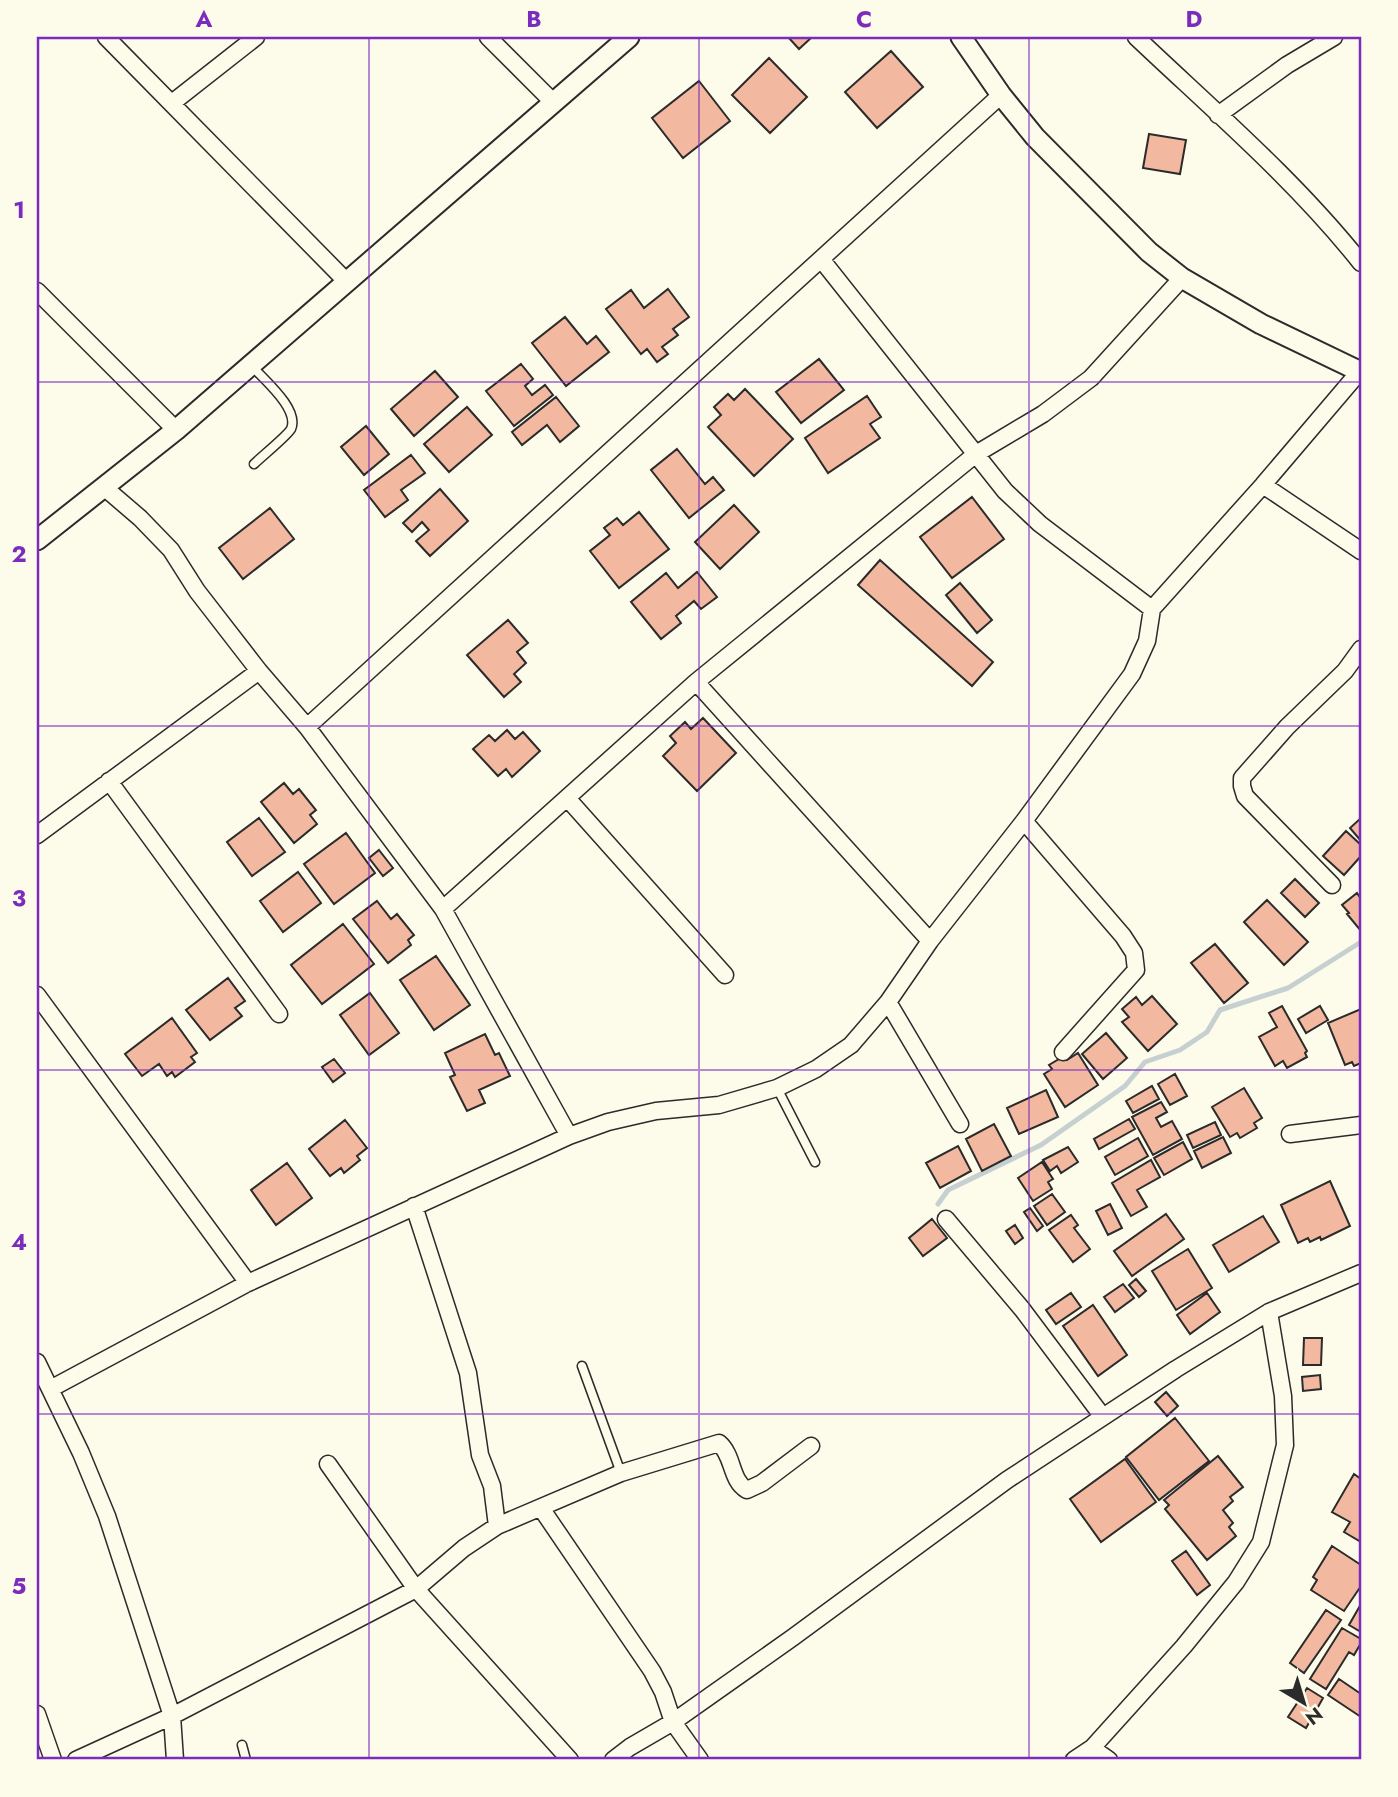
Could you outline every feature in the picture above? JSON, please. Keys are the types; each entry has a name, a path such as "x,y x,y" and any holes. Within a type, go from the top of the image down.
{"street":[{"path":"106,37 347,282"},
{"path":"172,103 256,37"},
{"path":"488,37 554,103"},
{"path":"37,540 176,430 629,37"},
{"path":"52,1388 248,1283 569,1136 608,1122 656,1111 719,1105 777,1088 816,1069 851,1045 888,1002 930,941 1024,821 1132,674 1147,641 1152,609 1361,372 1261,324 1182,278 1149,252 1035,136 1001,95 961,37"},
{"path":"1136,37 1293,185 1361,263"},
{"path":"1218,115 1287,65 1334,37"},
{"path":"307,727 1001,95"},
{"path":"821,259 1005,491 1040,524 1152,609"},
{"path":"443,909 696,682 976,454 1043,414 1091,378 1182,278"},
{"path":"37,291 176,430"},
{"path":"1263,485 1361,551"},
{"path":"104,488 140,518 171,550 197,591 259,671 307,727 443,909 569,1136"},
{"path":"1332,885 1245,796 1242,778 1287,727 1345,671 1361,649"},
{"path":"37,835 259,671"},
{"path":"696,682 930,941"},
{"path":"109,780 279,1014"},
{"path":"567,798 725,975"},
{"path":"1024,821 1123,936 1134,953 1136,970 1063,1052"},
{"path":"37,995 248,1283"},
{"path":"888,1002 960,1124"},
{"path":"1290,1134 1361,1125"},
{"path":"414,1206 468,1373 480,1455 492,1486 497,1526"},
{"path":"946,1219 1022,1309 1102,1417"},
{"path":"614,1760 673,1721 1007,1480 1176,1368 1269,1312 1361,1273"},
{"path":"1074,1760 1092,1748 1184,1646 1236,1582 1261,1542 1285,1445 1283,1396 1269,1312"},
{"path":"37,1362 52,1388 107,1516 172,1716 175,1760"},
{"path":"76,1760 172,1716 415,1589 464,1548 497,1526 621,1473 719,1443 726,1449 738,1485 747,1490 762,1483 811,1446"},
{"path":"328,1464 415,1589 570,1760"},
{"path":"541,1508 652,1671 673,1721 700,1760"},
{"path":"37,1714 53,1760"},
{"path":"1092,1748 1109,1760"}],"lane":[{"path":"251,365 288,405 292,416 290,429 254,464"},
{"path":"777,1088 815,1162"},
{"path":"582,1366 621,1473"},
{"path":"242,1745 246,1760"}],"building":[{"path":"788,37 812,37 799,49"},
{"path":"891,51 923,87 877,128 845,92"},
{"path":"769,58 807,97 770,133 732,95"},
{"path":"699,81 730,121 683,158 652,118"},
{"path":"1149,134 1186,140 1180,174 1143,168"},
{"path":"668,289 689,317 673,329 678,335 662,347 668,354 657,362 647,349 641,354 606,309 631,290 644,308"},
{"path":"565,317 587,344 596,336 609,352 566,386 532,343"},
{"path":"819,359 844,390 801,423 776,392"},
{"path":"521,364 533,379 525,386 532,395 545,385 553,395 514,426 486,391"},
{"path":"435,371 458,397 414,436 391,409"},
{"path":"745,389 793,439 754,476 708,427 721,415 714,407 728,394 734,400"},
{"path":"867,396 881,417 870,424 880,438 828,473 805,438"},
{"path":"556,397 579,426 560,442 547,425 522,445 512,432"},
{"path":"467,407 492,435 449,472 424,444"},
{"path":"366,426 389,454 364,475 341,447"},
{"path":"677,449 705,484 713,477 724,490 689,518 651,470"},
{"path":"411,455 425,473 401,490 408,500 385,517 364,490"},
{"path":"440,489 468,521 430,556 416,541 429,530 422,522 412,532 403,523"},
{"path":"972,497 1004,539 952,578 920,537"},
{"path":"734,505 759,532 720,569 695,542"},
{"path":"270,508 294,539 243,579 219,548"},
{"path":"639,512 669,549 619,588 590,551 610,535 604,528 617,518 623,525"},
{"path":"880,560 993,662 972,686 858,585"},
{"path":"697,572 717,597 701,609 694,601 676,616 681,623 661,639 631,602 666,573 678,588"},
{"path":"960,583 992,620 977,633 946,595"},
{"path":"508,620 528,643 517,652 526,663 514,674 521,682 504,697 467,655"},
{"path":"703,718 736,753 697,791 663,756 676,743 670,736 685,722 691,729"},
{"path":"507,730 515,739 523,732 540,751 512,777 506,769 498,776 473,749 489,735 495,741"},
{"path":"284,783 293,794 299,789 316,810 310,815 317,824 294,843 261,802"},
{"path":"259,818 285,852 252,876 227,842"},
{"path":"1361,818 1361,841 1350,828"},
{"path":"1346,831 1361,845 1361,856 1344,875 1323,856"},
{"path":"346,833 375,873 334,904 304,864"},
{"path":"379,850 393,868 383,876 369,858"},
{"path":"298,872 321,903 283,932 260,901"},
{"path":"1295,879 1319,903 1305,917 1281,893"},
{"path":"1357,893 1361,899 1361,931 1342,905"},
{"path":"1267,900 1308,942 1284,965 1244,922"},
{"path":"377,901 391,919 397,914 414,935 408,940 411,945 388,963 353,919"},
{"path":"343,924 374,964 322,1004 291,965"},
{"path":"1215,944 1248,983 1224,1003 1191,963"},
{"path":"436,956 470,1005 434,1030 400,980"},
{"path":"228,978 245,1001 235,1008 242,1016 210,1040 186,1010"},
{"path":"370,993 399,1033 369,1055 340,1015"},
{"path":"1152,996 1177,1024 1148,1051 1122,1022 1129,1017 1122,1009 1136,997 1142,1005"},
{"path":"1282,1006 1307,1051 1307,1057 1287,1068 1283,1061 1275,1066 1259,1037 1277,1027 1269,1013"},
{"path":"1320,1006 1328,1020 1306,1033 1298,1019"},
{"path":"1361,1009 1361,1063 1354,1066 1352,1062 1345,1065 1328,1023"},
{"path":"172,1018 197,1053 191,1057 195,1062 175,1077 172,1072 167,1076 159,1064 142,1076 125,1054"},
{"path":"1106,1033 1127,1058 1103,1079 1082,1054"},
{"path":"485,1034 495,1055 499,1053 510,1076 479,1090 485,1103 467,1111 450,1077 455,1075 445,1053"},
{"path":"1078,1053 1098,1085 1065,1107 1044,1074 1052,1069 1049,1065 1064,1056 1067,1060"},
{"path":"334,1059 345,1073 333,1082 322,1067"},
{"path":"1175,1074 1187,1096 1170,1105 1158,1084"},
{"path":"1152,1086 1159,1099 1133,1113 1126,1101"},
{"path":"1244,1088 1262,1118 1254,1123 1257,1128 1240,1138 1237,1133 1230,1137 1212,1107"},
{"path":"1046,1090 1058,1117 1019,1134 1007,1108"},
{"path":"1161,1102 1167,1112 1156,1118 1161,1127 1172,1121 1182,1139 1153,1155 1132,1117"},
{"path":"1129,1119 1135,1129 1099,1149 1094,1139"},
{"path":"345,1120 367,1148 357,1156 360,1160 344,1173 341,1168 330,1176 309,1149"},
{"path":"1215,1122 1221,1135 1193,1148 1187,1135"},
{"path":"994,1124 1011,1156 982,1171 966,1139"},
{"path":"1223,1137 1231,1153 1202,1168 1194,1151"},
{"path":"1138,1138 1148,1156 1115,1175 1105,1157"},
{"path":"1183,1142 1192,1159 1164,1175 1154,1158"},
{"path":"958,1146 971,1171 940,1188 926,1163"},
{"path":"1068,1147 1078,1162 1061,1173 1057,1166 1050,1171 1043,1160"},
{"path":"1151,1160 1160,1177 1137,1190 1147,1207 1131,1216 1112,1183"},
{"path":"1042,1162 1053,1179 1048,1182 1052,1189 1033,1201 1018,1178"},
{"path":"287,1163 312,1198 276,1225 251,1190"},
{"path":"1330,1181 1350,1226 1321,1240 1320,1237 1310,1242 1308,1238 1298,1243 1281,1205"},
{"path":"1052,1194 1065,1212 1047,1225 1034,1206"},
{"path":"1110,1204 1122,1228 1108,1235 1096,1211"},
{"path":"1030,1208 1043,1226 1037,1231 1024,1212"},
{"path":"1166,1214 1184,1239 1132,1276 1114,1251"},
{"path":"1071,1215 1078,1225 1074,1228 1090,1249 1073,1262 1049,1230"},
{"path":"1263,1216 1279,1242 1229,1272 1213,1245"},
{"path":"932,1219 947,1238 923,1256 909,1238"},
{"path":"1015,1225 1023,1238 1015,1244 1006,1231"},
{"path":"1188,1249 1212,1288 1176,1310 1152,1271"},
{"path":"1136,1279 1146,1291 1139,1297 1129,1285"},
{"path":"1123,1284 1134,1298 1115,1312 1104,1297"},
{"path":"1071,1293 1081,1307 1056,1324 1046,1310"},
{"path":"1207,1293 1220,1312 1190,1334 1177,1315"},
{"path":"1093,1305 1127,1355 1098,1376 1063,1326"},
{"path":"1304,1338 1322,1338 1321,1365 1303,1365"},
{"path":"1320,1375 1321,1389 1303,1391 1302,1377"},
{"path":"1166,1392 1178,1406 1167,1416 1155,1402"},
{"path":"1175,1418 1209,1461 1159,1500 1126,1457"},
{"path":"1218,1456 1243,1487 1230,1497 1233,1501 1223,1510 1233,1523 1229,1527 1236,1536 1207,1560 1165,1509 1169,1505 1164,1500"},
{"path":"1125,1459 1156,1502 1101,1542 1070,1499"},
{"path":"1354,1474 1361,1479 1361,1542 1344,1532 1350,1522 1332,1512"},
{"path":"1332,1546 1361,1565 1361,1586 1344,1611 1311,1590 1317,1580 1313,1577"},
{"path":"1186,1551 1210,1585 1197,1595 1172,1561"},
{"path":"1361,1604 1361,1632 1349,1625"},
{"path":"1326,1610 1341,1620 1304,1673 1290,1663"},
{"path":"1342,1628 1361,1639 1361,1643 1354,1655 1349,1652 1326,1689 1310,1679"},
{"path":"1339,1679 1361,1694 1361,1717 1328,1695"},
{"path":"1307,1688 1323,1698 1306,1728 1288,1717"}],"waterway":[{"path":"938,1204 948,1190 1041,1145 1125,1086 1145,1062 1180,1050 1207,1032 1220,1010 1288,988 1361,942"}]}
